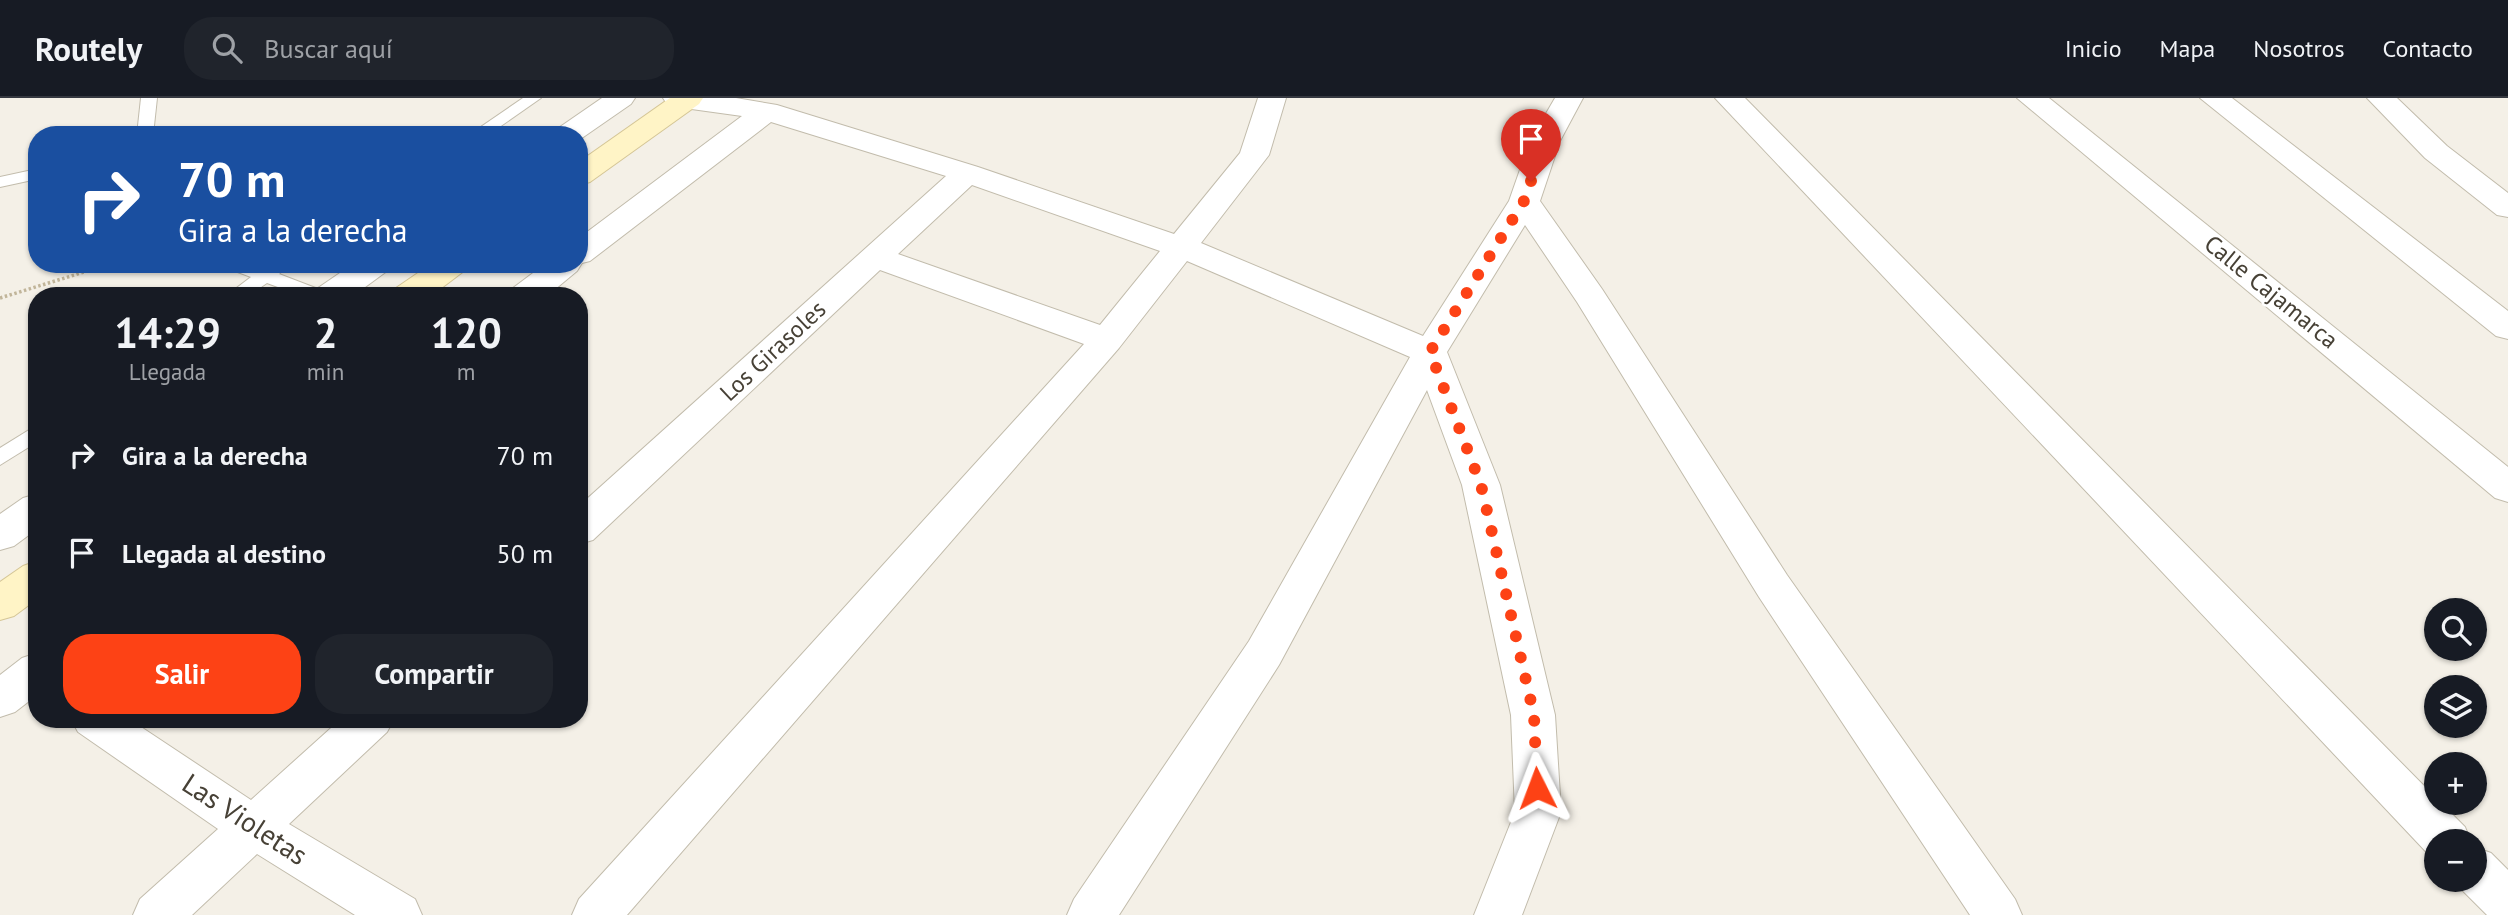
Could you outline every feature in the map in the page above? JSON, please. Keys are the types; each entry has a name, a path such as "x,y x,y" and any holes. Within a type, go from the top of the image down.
{"main road":[{"path":"588,169 684,99"},
{"path":"421,287 440,273"},
{"path":"0,604 28,584"}],"street":[{"path":"580,126 621,98"},
{"path":"596,915 1107,340 1254,155 1272,98"},
{"path":"1091,915 1264,653 1430,352 1524,201 1545,141 1569,98"},
{"path":"1729,98 2435,829"},
{"name":"Calle Cajamarca","path":"2031,98 2508,488"},
{"path":"2214,98 2508,328"},
{"path":"2381,98 2436,152 2508,208"},
{"path":"684,99 767,111 967,173 1181,247 1430,352 1481,485 1534,715 1538,812 1498,915"},
{"path":"588,247 767,111"},
{"name":"Los Girasoles","path":"588,521 967,173"},
{"path":"1524,201 1590,297 1773,586 1998,915"},
{"path":"874,257 1107,340"},
{"path":"343,287 363,273"},
{"path":"537,287 554,273"},
{"path":"0,535 28,515"},
{"name":"Las Violetas","path":"106,728 255,828 398,915"},
{"path":"157,915 363,728"},
{"path":"2487,882 2508,904"}],"lane":[{"path":"146,126 149,98"},
{"path":"491,126 533,98"},
{"path":"0,182 28,176"},
{"path":"254,273 293,287"},
{"path":"248,287 269,273"},
{"path":"0,458 28,438"}],"path":[{"path":"38,287 82,273"},
{"path":"0,299 28,290"}],"route":[{"path":"1531,181 1524,201 1430,352 1481,485 1534,715 1537,788"}]}
